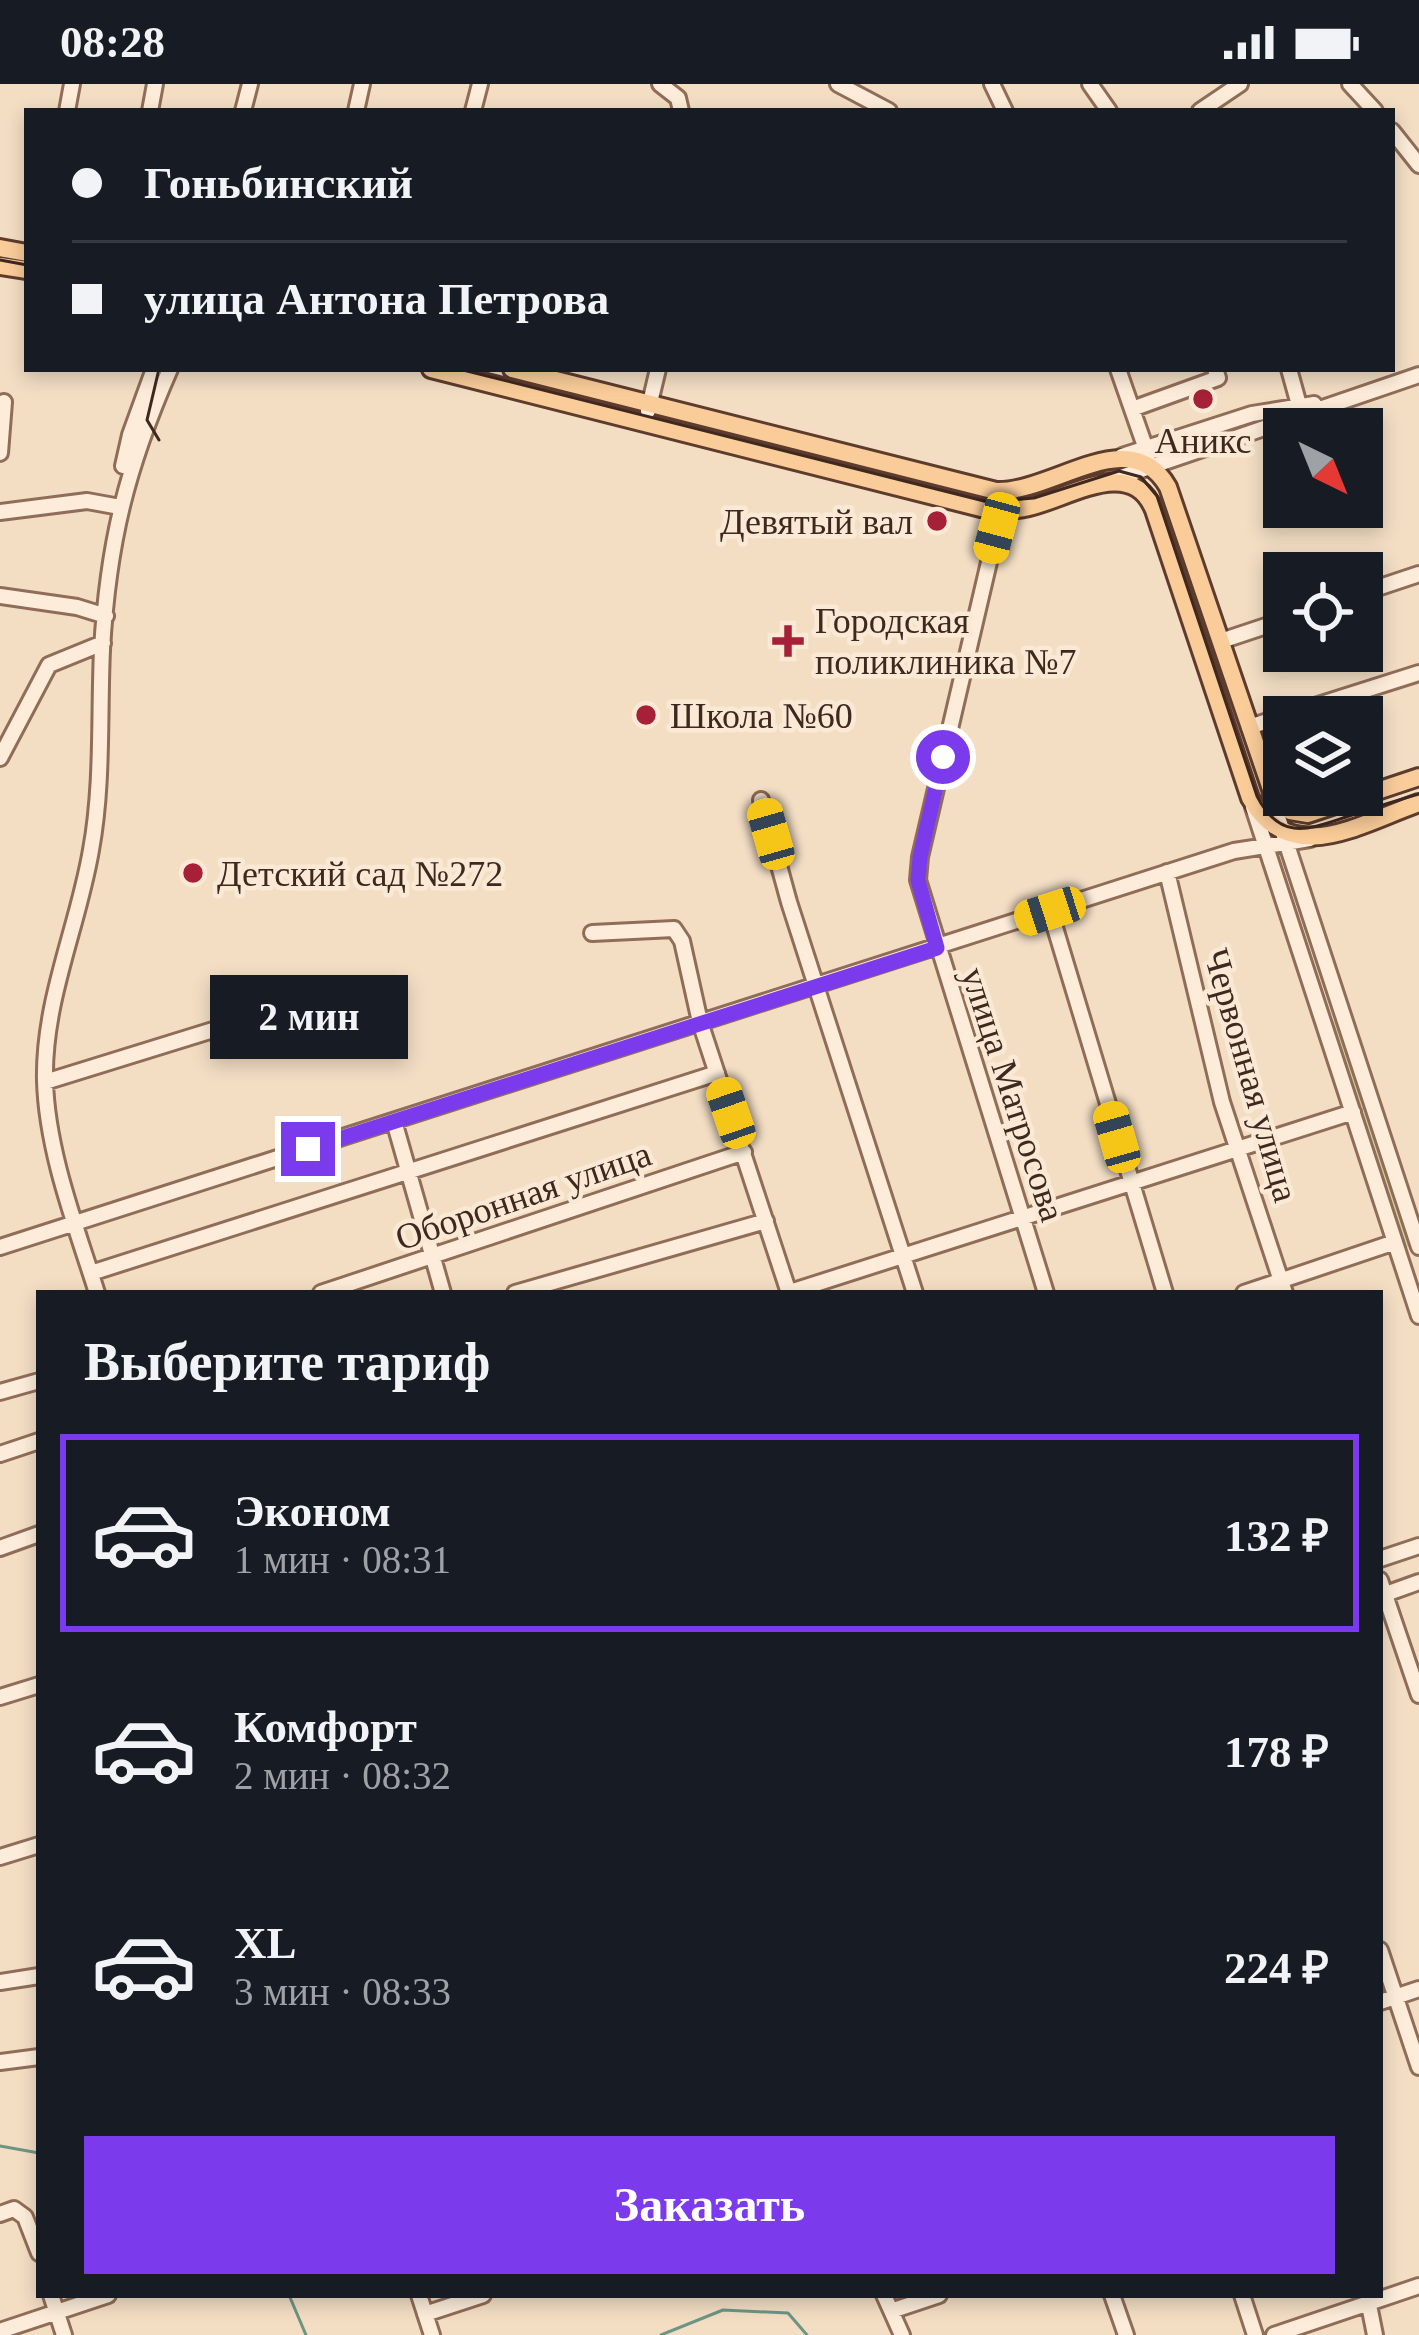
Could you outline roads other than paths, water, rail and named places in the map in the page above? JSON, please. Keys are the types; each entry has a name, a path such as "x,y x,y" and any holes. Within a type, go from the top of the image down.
{"main road":[{"path":"446,372 647,412"},
{"path":"521,372 647,412 1000,510 1031,507 1112,480 1123,481 1144,493 1154,510 1250,798 1277,836 1316,838 1419,803"},
{"path":"796,451 1000,491 1140,460 1168,487 1263,770"},
{"path":"1383,789 1419,777"}],"street":[{"path":"660,84 678,98 680,108"},
{"path":"838,84 883,108"},
{"path":"1204,108 1240,84"},
{"path":"1350,84 1372,108"},
{"path":"1395,134 1419,165"},
{"path":"96,1290 56,1149 45,1082 50,1016 93,839 103,643 127,443 153,372"},
{"path":"120,507 135,452 169,372"},
{"path":"647,412 657,372"},
{"path":"1119,372 1132,409 1144,493"},
{"path":"1132,409 1218,378 1216,372"},
{"path":"1290,372 1299,405"},
{"path":"1140,460 1258,433 1337,401 1418,379"},
{"path":"1112,480 1140,460 1252,414 1337,401"},
{"path":"0,453 4,402"},
{"name":"улица Матросова","path":"1000,491 1000,510 918,880 1045,1290"},
{"path":"0,512 86,501 120,507"},
{"path":"1383,586 1419,574"},
{"path":"0,596 106,616"},
{"path":"1221,641 1263,627"},
{"path":"0,758 49,665 103,643"},
{"path":"1249,727 1419,673"},
{"path":"761,800 914,1290"},
{"path":"1274,816 1353,1112 1419,1316"},
{"path":"0,1247 1234,851 1277,836 1305,816"},
{"path":"1277,836 1419,1247"},
{"name":"Червонная улица","path":"1167,872 1222,1102 1283,1287"},
{"path":"1050,911 1164,1290"},
{"path":"592,933 674,929 682,941 700,1022 787,1290"},
{"path":"45,1082 213,1030"},
{"path":"91,1273 717,1073"},
{"path":"797,1290 1353,1112"},
{"path":"394,1121 442,1290"},
{"name":"Оборонная улица","path":"331,1290 744,1152"},
{"path":"525,1290 766,1221"},
{"path":"1283,1287 1395,1242"},
{"path":"0,1392 36,1382"},
{"path":"0,1454 36,1442"},
{"path":"0,1547 36,1535"},
{"path":"1383,1558 1419,1546"},
{"path":"1383,1590 1419,1582"},
{"path":"1383,1593 1419,1695"},
{"path":"0,1697 36,1685"},
{"path":"0,1857 36,1846"},
{"path":"1383,1969 1388,2000 1419,2067"},
{"path":"0,1982 36,1976"},
{"path":"1388,2000 1419,1989"},
{"path":"0,2062 36,2057"},
{"path":"7,2211 25,2217 36,2245"},
{"path":"1383,2295 1419,2287"},
{"path":"52,2298 64,2335"},
{"path":"0,2331 100,2298"},
{"path":"420,2298 431,2335"},
{"path":"425,2314 474,2298"},
{"path":"886,2298 902,2335"},
{"path":"894,2310 930,2298"},
{"path":"1113,2298 1126,2335"},
{"path":"1243,2298 1255,2335"},
{"path":"1274,2335 1367,2299 1376,2335"}],"waterway":[{"path":"0,2146 36,2152"},
{"path":"290,2298 306,2335"},
{"path":"661,2335 723,2310 788,2313 807,2335"}],"tram line":[{"path":"0,260 24,264"},
{"path":"158,372 147,420 159,440"},
{"path":"471,372 988,502 1034,498 1119,471 1141,477 1157,496 1257,796 1266,810 1285,826 1307,828 1419,794"}],"place":[{"name":"Аникс","path":"1203,399"},
{"name":"Девятый вал","path":"937,521"},
{"name":"Городская поликлиника №7","path":"788,641"},
{"name":"Школа №60","path":"646,715"},
{"name":"Детский сад №272","path":"193,873"}]}
